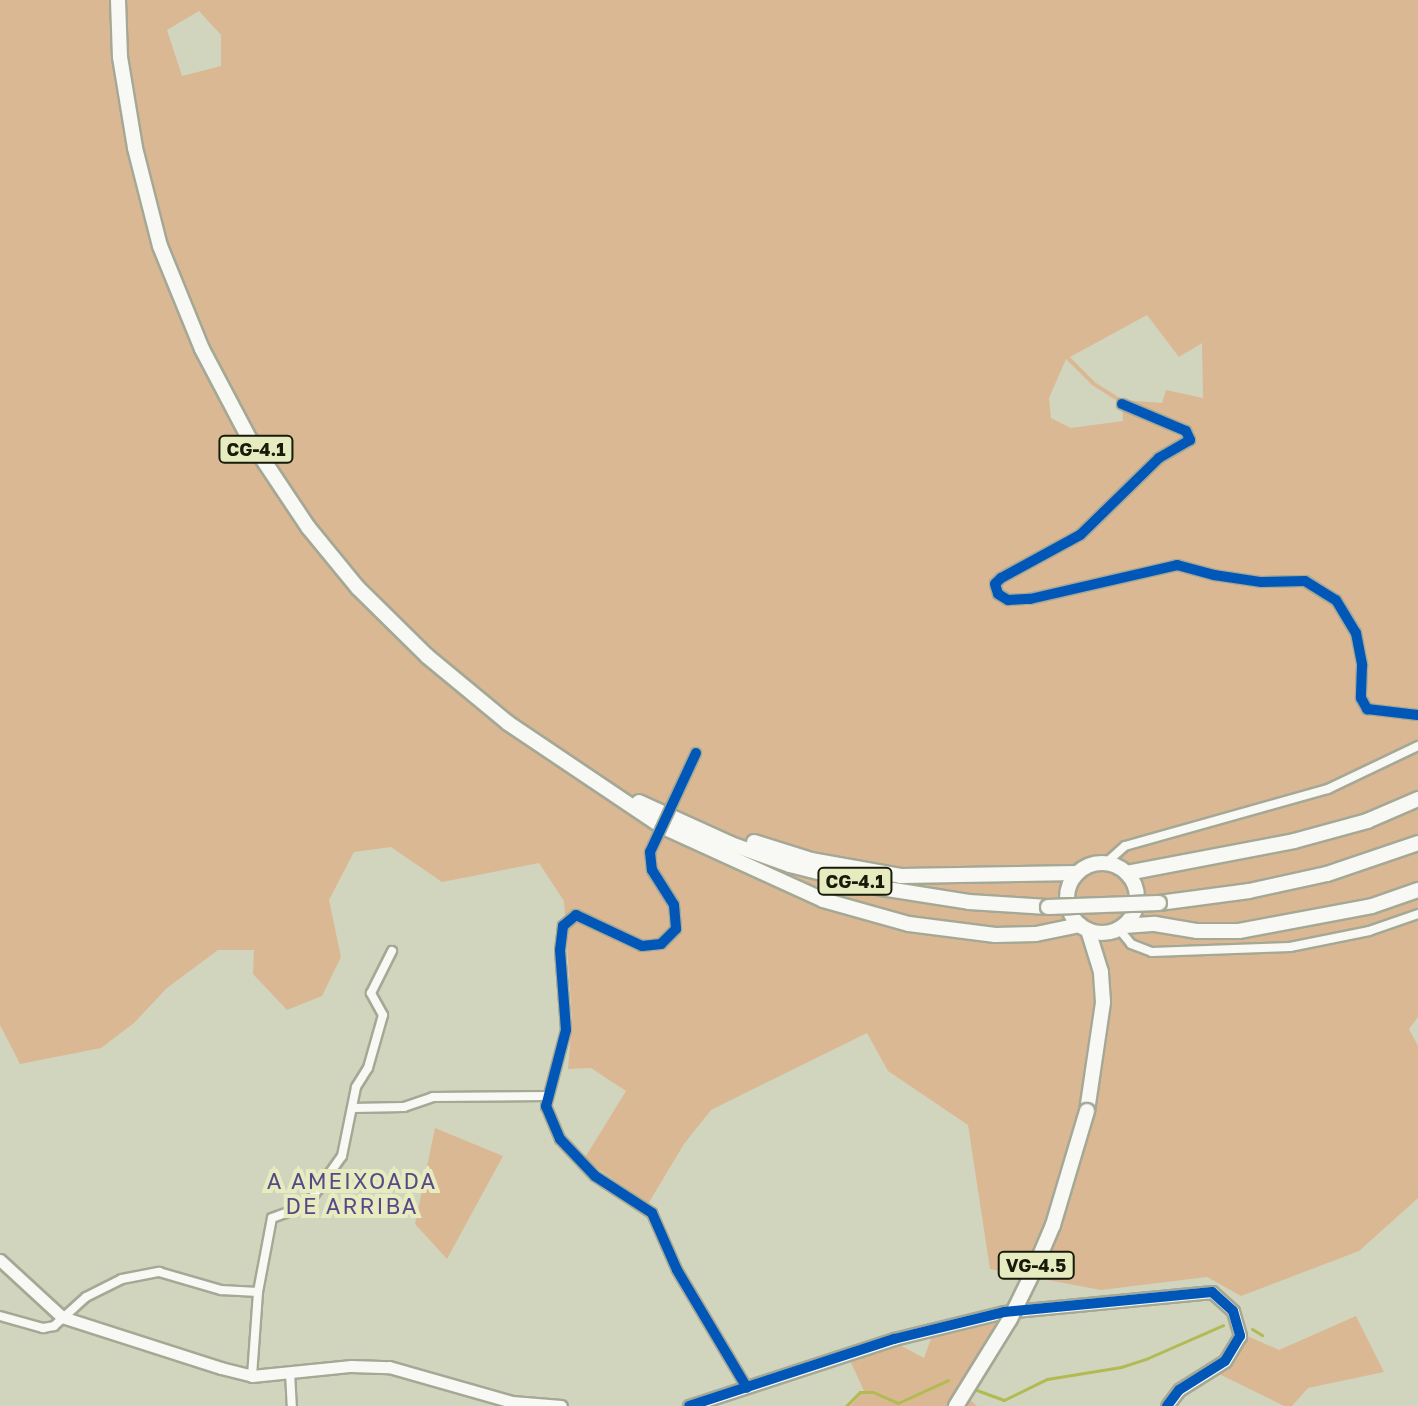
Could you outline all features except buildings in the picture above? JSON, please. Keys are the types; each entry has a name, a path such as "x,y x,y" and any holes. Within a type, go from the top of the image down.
{"highway":[{"name":"CG-4.1","path":"118,0 120,57 135,148 160,246 202,349 250,440 308,527 388,618 427,656 508,723 592,779 731,844 790,865 881,888 969,902 1048,907 1159,903 1249,891 1327,874 1418,843"},
{"path":"592,779 663,827 823,900 909,924 995,935 1084,928 1118,929 1155,924 1197,931 1239,931 1372,906 1418,890"},
{"path":"671,817 811,860 901,876 1077,873 1086,867 1106,863 1127,873 1294,841 1367,821 1418,799"},
{"path":"1077,873 1067,900 1084,928 1101,972"},
{"path":"1101,972 1118,929 1132,917 1137,895 1127,873"},
{"name":"VG-4.5","path":"956,1406 1010,1319 1058,1211 1087,1111 1103,1023 1101,972"}],"street":[{"path":"1122,404 1186,431 1190,440 1159,458 1080,535 1001,578 995,584 998,594 1008,600 1030,599 1177,565 1245,580 1305,581 1336,600 1356,633 1362,665 1361,698 1367,709 1418,715"},
{"path":"1106,863 1125,846 1328,789 1418,746"},
{"path":"696,753 650,852 652,870 674,905 676,929 661,944 642,946 576,915 563,926 560,950 566,1030 546,1106 560,1139 595,1176 652,1213 677,1270 747,1388"},
{"path":"1118,929 1131,944 1152,952 1290,947 1343,936 1418,914"},
{"path":"252,1376 258,1292 272,1218 307,1205 342,1156 356,1087 368,1068 383,1015 371,993 392,951"},
{"path":"353,1108 404,1107 433,1097 548,1096"},
{"path":"0,1260 62,1317 252,1376 389,1367 512,1402 561,1406"},
{"path":"0,1316 43,1328 54,1326 86,1297 122,1279 159,1272 221,1290 258,1292"},
{"path":"689,1406 894,1339 1004,1312 1185,1292 1212,1292 1233,1311 1240,1336 1225,1361 1179,1390 1167,1406"},
{"path":"290,1372 292,1406"}],"shaded area":[{"path":"0,0 1418,0 1418,1017 1409,1029 1418,1046 1418,1198 1359,1251 1241,1296 1207,1277 1101,1290 990,1269 968,1125 888,1071 867,1033 711,1110 684,1144 648,1204 584,1159 626,1091 591,1068 568,1069 572,1019 564,901 539,863 442,882 391,847 354,852 329,900 341,957 322,996 287,1010 253,974 254,950 218,950 167,988 134,1023 101,1048 20,1064 0,1025","holes":["199,11 221,35 221,66 182,76 167,30","1147,315 1179,357 1202,343 1203,398 1166,390 1162,403 1123,400 1096,383 1070,357","1066,359 1092,385 1122,404 1123,421 1071,428 1051,418 1049,398"]},
{"path":"435,1128 503,1156 447,1259 415,1224"},
{"path":"1356,1316 1384,1372 1308,1388 1292,1406 1284,1406 1215,1372 1245,1335 1279,1350"},
{"path":"1005,1319 961,1392 977,1406 850,1406 864,1391 849,1358 898,1344 924,1358 932,1336"}],"waterway":[{"path":"971,1388 1004,1400 1047,1379 1121,1367 1148,1358 1223,1325"},
{"path":"1252,1329 1262,1335"},
{"path":"846,1406 860,1392 873,1392 898,1403 948,1380"}],"cycle path":[{"path":"1122,404 1186,431 1190,440 1159,458 1080,535 1001,578 995,584 998,594 1008,600 1030,599 1177,565 1214,575 1261,582 1305,581 1336,600 1356,633 1362,665 1361,698 1367,709 1418,715"},
{"path":"696,753 650,852 652,870 674,905 676,929 661,944 642,946 576,915 563,926 560,950 566,1030 546,1106 560,1139 595,1176 652,1213 677,1270 747,1388"},
{"path":"689,1406 894,1339 1004,1312 1212,1292 1233,1311 1240,1336 1225,1361 1179,1390 1167,1406"}],"district":[{"name":"A AMEIXOADA DE ARRIBA","path":"352,1192"}]}
